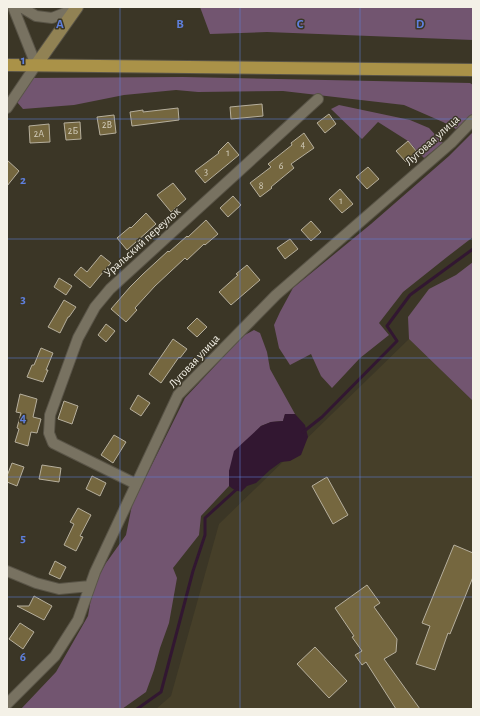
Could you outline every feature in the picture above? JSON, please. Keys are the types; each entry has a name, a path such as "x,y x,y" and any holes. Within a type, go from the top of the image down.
{"main road":[{"path":"7,65 473,70"}],"street":[{"path":"13,7 36,65"},
{"path":"21,7 36,16 52,18 76,8"},
{"path":"7,108 76,8"},
{"name":"Уральский переулок","path":"136,484 53,444 49,433 50,415 78,338 94,307 110,290 318,99"},
{"name":"Луговая улица","path":"7,704 55,656 78,620 95,572 178,395 276,295 451,143 473,120"},
{"path":"7,571 36,583 59,589 90,586"}],"shaded area":[{"path":"200,7 473,7 473,40 267,32 210,34"},
{"path":"183,77 470,83 473,85 473,116 471,120 456,129 404,105 283,91 198,92 176,90 124,95 74,105 23,109 17,102 28,78"},
{"path":"339,105 410,120 429,128 443,143 424,158 408,141 378,122 362,139 331,109"},
{"path":"473,132 473,237 403,292 379,323 389,335 360,358 332,388 321,376 311,354 290,365 279,348 274,325 293,288 371,224 449,156"},
{"path":"473,262 473,401 409,339 408,317 429,289 456,275"},
{"path":"254,330 260,333 267,352 270,369 295,414 285,414 283,421 271,422 261,426 251,437 229,471 229,486 201,516 199,535 173,568 177,578 169,623 146,692 122,709 21,709 56,672 88,616 93,587 106,563 126,535 132,505 185,398 243,336"},
{"path":"409,339 473,401 473,709 156,709 171,696 219,524"},
{"path":"285,414 295,414 305,425 308,437 301,455 290,461 281,462 256,483 247,486 241,492 233,489 229,486 229,471 234,451 261,426 271,422 283,421"}],"building":[{"path":"262,104 263,116 231,119 230,107"},
{"path":"178,108 179,120 132,126 130,112"},
{"path":"329,114 336,124 325,133 317,123"},
{"path":"114,115 116,133 100,135 97,117"},
{"path":"80,122 81,139 66,140 64,123"},
{"path":"49,124 50,142 30,143 29,126"},
{"path":"304,133 314,148 291,164 294,168 260,197 250,183 271,167 268,164 292,145 291,143"},
{"path":"408,141 417,152 406,162 396,151"},
{"path":"228,142 239,155 205,183 195,171 219,153 218,152"},
{"path":"7,160 19,171 7,186"},
{"path":"368,167 379,179 367,189 356,177"},
{"path":"173,183 186,199 171,212 157,195"},
{"path":"340,189 353,204 342,213 329,199"},
{"path":"233,196 241,205 228,217 220,208"},
{"path":"146,213 156,224 127,250 117,238 130,227 131,228"},
{"path":"206,220 218,234 205,245 204,244 187,260 185,258 155,286 135,308 137,310 126,322 111,309 143,274"},
{"path":"311,221 321,232 311,241 301,230"},
{"path":"290,239 298,249 285,259 277,248"},
{"path":"101,255 111,263 90,288 74,275 81,267 87,272"},
{"path":"247,265 260,280 231,305 219,292"},
{"path":"59,278 72,286 66,295 54,287"},
{"path":"64,300 76,307 68,317 60,333 48,327"},
{"path":"197,318 207,327 197,337 187,328"},
{"path":"106,324 115,331 106,342 98,335"},
{"path":"173,339 187,349 180,358 179,357 161,383 149,374"},
{"path":"41,348 53,353 43,382 27,377"},
{"path":"20,394 37,399 33,417 41,419 37,433 31,432 28,446 15,442 19,429 17,428 21,413 16,412"},
{"path":"138,395 150,403 141,416 130,409"},
{"path":"64,401 78,406 72,424 58,419"},
{"path":"114,435 126,442 113,463 101,455"},
{"path":"12,463 24,467 17,486 7,482 7,476"},
{"path":"42,465 61,468 59,482 39,479"},
{"path":"92,476 106,483 100,496 86,489"},
{"path":"327,477 348,515 333,524 312,486"},
{"path":"78,508 91,515 80,536 83,537 76,551 64,545 74,524 70,522"},
{"path":"454,545 473,553 473,577 450,634 448,633 435,670 416,664 430,626 422,623"},
{"path":"55,561 66,567 60,579 49,574"},
{"path":"367,585 380,603 374,607 397,639 396,652 384,659 420,709 396,709 366,662 362,665 355,655 362,651 352,637 354,636 335,608"},
{"path":"34,596 52,606 44,620 17,606 29,606"},
{"path":"20,623 34,632 23,649 9,639"},
{"path":"315,647 347,681 329,698 297,664"}],"waterway":[{"path":"303,432 322,417 397,341 387,326 410,295 473,249"},
{"path":"137,709 161,692 193,571 205,535 205,518 238,488"}]}
